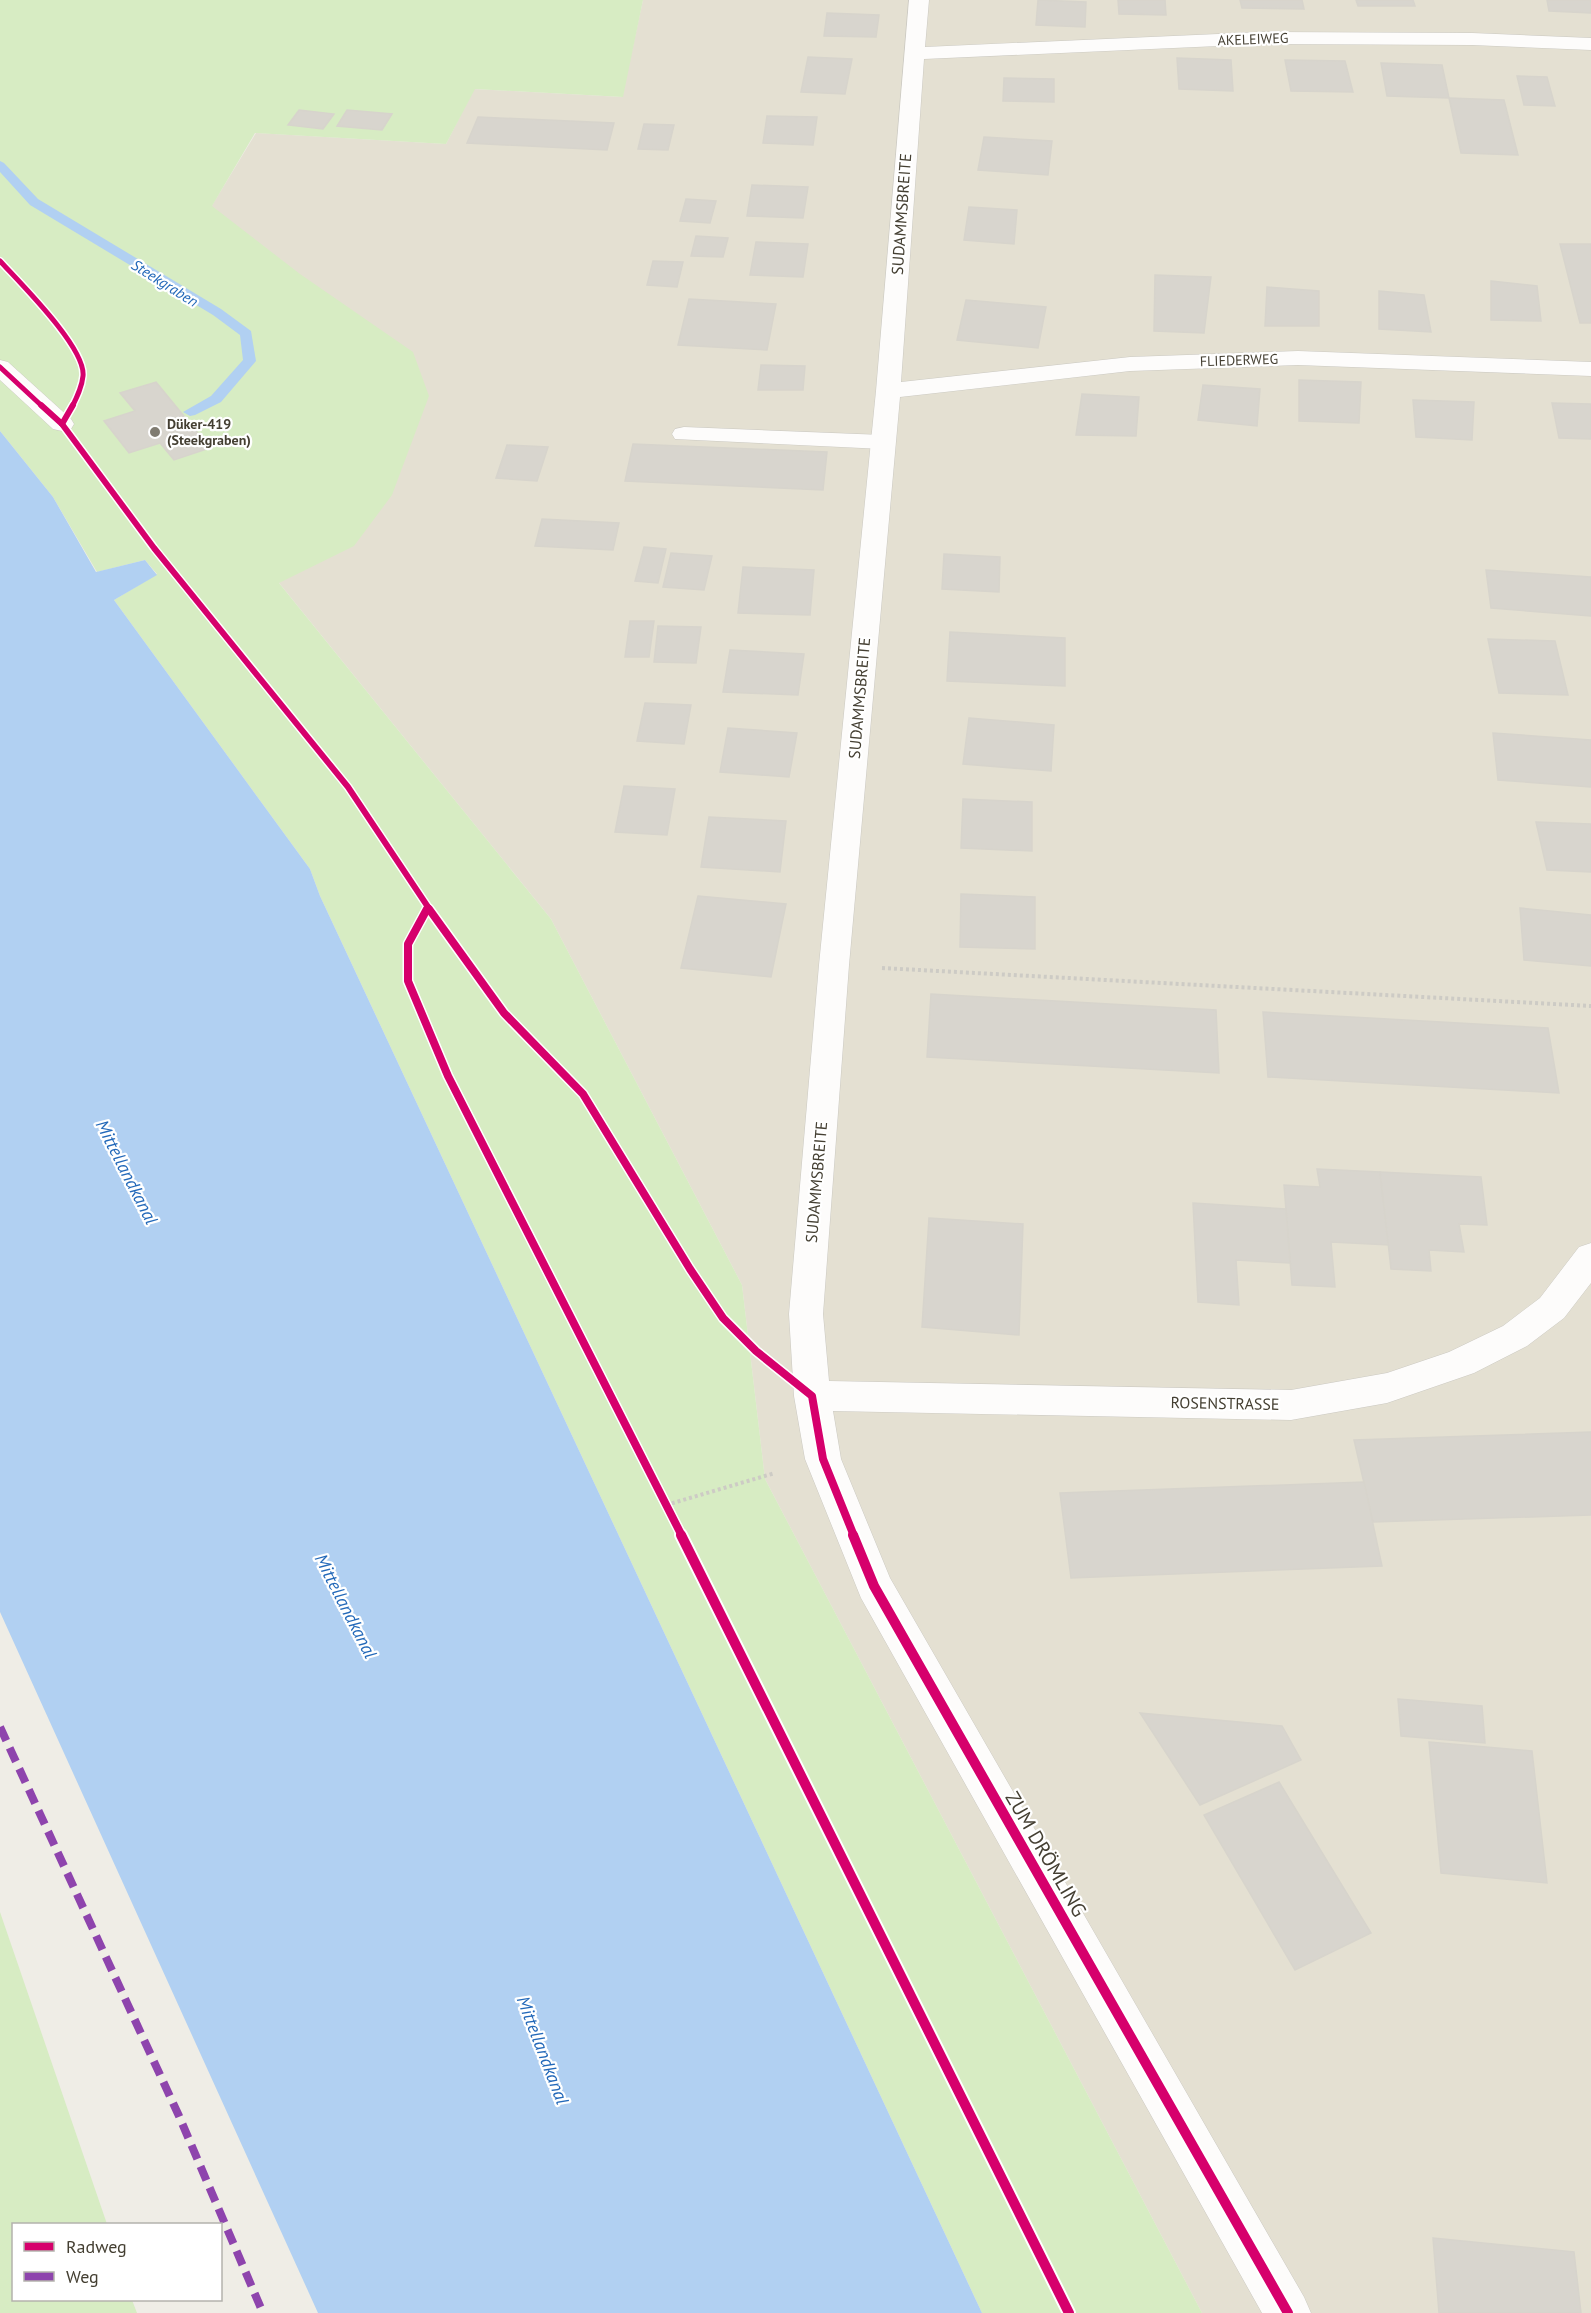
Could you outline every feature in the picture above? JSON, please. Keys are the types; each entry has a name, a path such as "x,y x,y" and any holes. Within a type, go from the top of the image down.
{"street":[{"name":"SUDAMMSBREITE","path":"812,1396 806,1314 834,965 888,391 919,0"},
{"name":"AKELEIWEG","path":"916,53 1263,38 1472,39 1591,44"},
{"name":"FLIEDERWEG","path":"888,391 1130,364 1298,358 1591,369"},
{"path":"0,367 62,424"},
{"path":"684,434 883,442"},
{"name":"ROSENSTRASSE","path":"812,1396 1291,1405 1387,1388 1461,1363 1515,1336 1552,1308 1590,1264"},
{"name":"ZUM DRÖMLING","path":"812,1396 823,1459 874,1586 1288,2313"}],"path":[{"path":"834,965 1591,1006"},
{"path":"666,1505 823,1459"}],"shaded area":[{"path":"643,0 1591,0 1591,2313 1202,2313 765,1479 742,1285 551,919 267,568 194,235 256,133 446,144 474,89 622,97"}],"green space":[{"path":"0,0 643,0 623,97 475,89 446,144 255,133 212,206 300,274 413,352 429,396 392,495 354,546 279,583 551,919 742,1285 765,1479 1202,2313 982,2313 320,896 310,869 114,600 157,574 145,560 97,572 53,497 0,431"},
{"path":"0,1912 107,2223 12,2223 12,2301 132,2301 137,2313 0,2313"}],"water":[{"name":"Mittellandkanal","path":"0,431 53,497 96,572 145,560 157,575 114,600 310,869 320,896 982,2313 318,2313 0,1612"}],"building":[{"path":"1038,0 1086,2 1085,27 1036,25"},
{"path":"1118,0 1165,0 1166,15 1119,14"},
{"path":"1240,0 1302,0 1304,9 1242,8"},
{"path":"1356,0 1413,0 1415,6 1358,6"},
{"path":"1547,0 1591,0 1591,13 1549,11"},
{"path":"827,13 879,15 876,37 824,36"},
{"path":"808,57 852,59 845,94 801,92"},
{"path":"1177,58 1231,60 1233,91 1179,89"},
{"path":"1285,60 1345,61 1353,92 1291,91"},
{"path":"1381,63 1442,65 1449,98 1387,96"},
{"path":"1517,76 1547,77 1555,106 1524,105"},
{"path":"1004,78 1054,79 1054,102 1003,101"},
{"path":"1449,98 1504,100 1518,155 1461,153"},
{"path":"299,110 334,114 323,129 288,125"},
{"path":"347,110 392,114 382,130 337,126"},
{"path":"767,116 817,117 813,145 763,143"},
{"path":"478,117 614,123 607,150 467,143"},
{"path":"644,124 674,125 668,150 638,149"},
{"path":"984,137 1052,141 1048,175 978,170"},
{"path":"752,185 808,187 803,218 747,216"},
{"path":"686,199 716,201 710,223 680,221"},
{"path":"969,207 1017,210 1014,244 964,240"},
{"path":"696,236 728,238 723,257 691,256"},
{"path":"756,242 808,244 803,277 750,275"},
{"path":"1560,244 1591,244 1591,323 1580,323"},
{"path":"653,261 683,262 677,287 647,285"},
{"path":"1155,275 1211,277 1204,333 1154,331"},
{"path":"1491,281 1537,286 1541,321 1491,320"},
{"path":"1267,287 1319,291 1319,326 1265,326"},
{"path":"1379,291 1424,295 1431,332 1379,329"},
{"path":"689,299 776,304 767,350 678,345"},
{"path":"966,300 1046,307 1038,348 957,340"},
{"path":"761,365 805,366 803,390 758,390"},
{"path":"1299,380 1361,382 1359,423 1299,421"},
{"name":"Düker-419 (Steekgraben)","path":"156,382 210,448 174,460 160,443 129,453 104,421 135,411 120,393"},
{"path":"1203,385 1260,389 1257,426 1198,420"},
{"path":"1082,394 1139,397 1136,436 1076,435"},
{"path":"1413,400 1474,402 1472,440 1416,437"},
{"path":"1552,403 1591,404 1591,439 1559,438"},
{"path":"633,444 827,452 823,490 625,481"},
{"path":"507,445 548,447 537,481 496,478"},
{"path":"542,519 619,523 613,550 535,546"},
{"path":"644,547 666,549 658,583 635,581"},
{"path":"671,553 712,556 704,590 663,587"},
{"path":"944,554 1000,557 999,592 942,589"},
{"path":"743,567 814,570 810,615 738,613"},
{"path":"1486,570 1591,577 1591,616 1491,608"},
{"path":"630,621 654,621 649,657 625,657"},
{"path":"658,626 701,627 696,663 654,662"},
{"path":"950,632 1065,638 1065,686 947,681"},
{"path":"1488,639 1555,641 1568,695 1499,693"},
{"path":"730,650 804,654 798,695 723,692"},
{"path":"645,703 691,705 684,744 637,741"},
{"path":"969,718 1054,725 1051,771 963,764"},
{"path":"728,728 797,733 789,777 720,772"},
{"path":"1493,733 1591,740 1591,787 1498,780"},
{"path":"624,786 675,789 667,835 615,832"},
{"path":"963,799 1032,802 1032,851 961,848"},
{"path":"709,817 786,821 780,872 701,867"},
{"path":"1536,822 1591,824 1591,872 1547,870"},
{"path":"961,894 1035,897 1035,949 960,947"},
{"path":"698,896 786,904 771,977 681,968"},
{"path":"1520,908 1591,915 1591,966 1524,960"},
{"path":"931,994 1216,1010 1219,1073 927,1057"},
{"path":"1263,1012 1548,1028 1559,1093 1268,1077"},
{"path":"1317,1169 1380,1172 1389,1245 1331,1242 1335,1287 1292,1285 1284,1185 1320,1187"},
{"path":"1380,1172 1481,1177 1487,1225 1459,1224 1464,1252 1429,1250 1431,1271 1391,1269"},
{"path":"1193,1203 1286,1209 1290,1263 1236,1260 1239,1305 1198,1302"},
{"path":"929,1218 1023,1224 1019,1335 922,1327"},
{"path":"1591,1432 1591,1515 1373,1522 1354,1440"},
{"path":"1364,1482 1382,1566 1071,1578 1060,1493"},
{"path":"1398,1699 1482,1706 1485,1743 1401,1736"},
{"path":"1140,1713 1282,1726 1301,1760 1200,1805"},
{"path":"1429,1742 1532,1751 1547,1883 1441,1873"},
{"path":"1279,1782 1371,1933 1295,1970 1204,1815"},
{"path":"1433,2238 1574,2252 1581,2313 1439,2313"}],"waterway":[{"name":"Steekgraben","path":"0,165 34,202 217,312 246,334 250,361 216,399 190,412"}],"marked path":[{"path":"0,1727 179,2116 263,2313"}],"cycle path":[{"path":"0,261 67,335 84,374 78,396 62,424"},
{"path":"0,367 62,424 154,548 348,787 428,907 504,1013 583,1094 690,1269 723,1318 756,1351 812,1396 823,1459 874,1586 1288,2313"},
{"path":"428,907 408,944 408,981 448,1076 666,1505 1069,2313"}],"place":[{"name":"Düker-419 (Steekgraben)","path":"155,432"}]}
